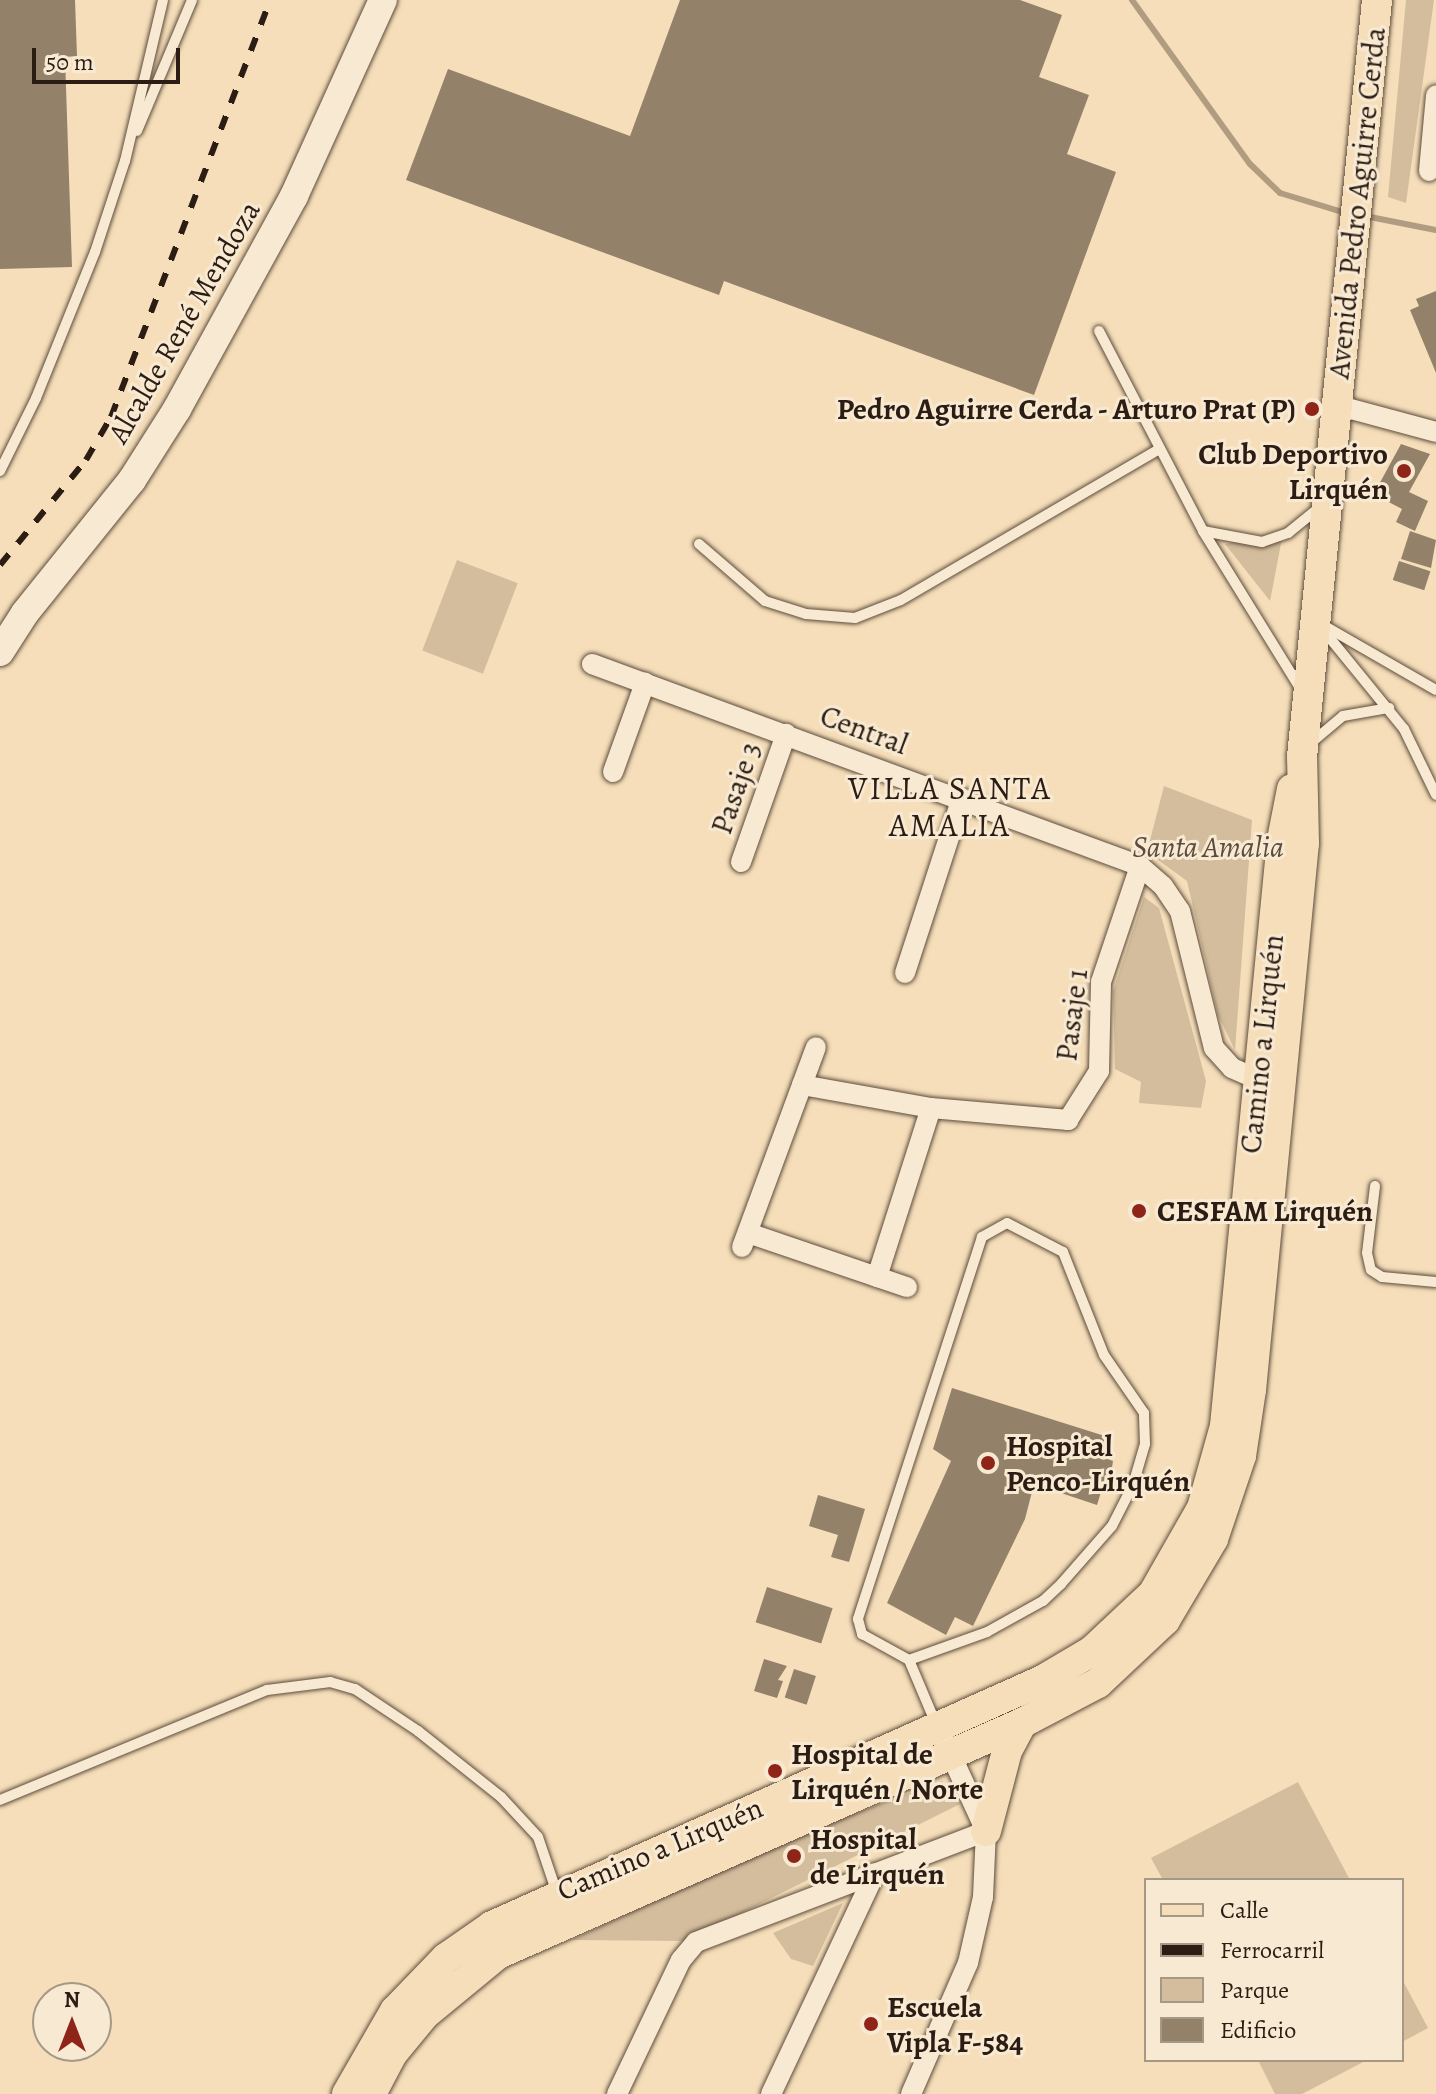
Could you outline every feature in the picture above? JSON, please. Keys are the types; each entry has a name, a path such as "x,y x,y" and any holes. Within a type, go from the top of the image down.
{"main road":[{"name":"Avenida Pedro Aguirre Cerda","path":"1336,405 1377,0"},
{"name":"Camino a Lirquén","path":"347,2094 395,2011 446,1958 492,1926 557,1893 944,1742 1022,1723 1098,1683 1144,1644 1199,1567 1234,1484 1250,1401 1304,843 1302,757 1336,405"},
{"name":"Camino a Lirquén","path":"371,2094 392,2054 424,2015 498,1954 944,1742 1092,1651 1153,1594 1189,1537 1212,1481 1225,1426 1282,840 1302,757"},
{"path":"986,1831 1007,1751 1022,1723"}],"street":[{"name":"Alcalde René Mendoza","path":"0,652 25,613 132,480 177,409 294,196 383,0"},
{"path":"1429,171 1436,95"},
{"path":"1336,405 1436,432"},
{"name":"Central","path":"592,664 1140,866 1163,886 1180,911 1214,1048 1232,1068 1259,1080"},
{"path":"613,772 645,683"},
{"name":"Pasaje 3","path":"741,862 786,734"},
{"path":"905,973 962,798"},
{"name":"Pasaje 1","path":"931,1108 1068,1120 1099,1071 1101,982 1140,866"},
{"path":"816,1047 745,1240 907,1287"},
{"path":"802,1085 931,1108 877,1277"},
{"path":"911,2094 975,1941 986,1831 944,1742"},
{"path":"617,2094 689,1947 986,1831"},
{"path":"771,2094 875,1873"}],"lane":[{"path":"125,161 163,0"},
{"path":"0,471 78,298 125,161 192,0"},
{"path":"1099,331 1158,450 1203,531 1308,700"},
{"path":"699,544 765,601 806,614 855,618 901,600 1158,450"},
{"path":"1203,531 1262,542 1303,524 1327,500"},
{"path":"1315,621 1436,690"},
{"path":"1315,621 1389,708 1436,795"},
{"path":"1302,757 1319,733 1343,716 1389,708"},
{"path":"1375,1186 1366,1260 1371,1270 1382,1277 1436,1282"},
{"path":"909,1660 987,1632 1043,1601 1112,1526 1133,1485 1145,1444 1144,1413 1104,1355 1063,1252 1007,1223 982,1237 858,1619 862,1634 909,1660 944,1742"},
{"path":"0,1800 267,1690 330,1682 355,1689 418,1731 501,1797 538,1837 557,1893"}],"green space":[{"path":"1406,0 1434,0 1406,203 1388,197"},
{"path":"1283,533 1270,601 1225,544"},
{"path":"457,560 518,583 483,674 422,651"},
{"name":"Santa Amalia","path":"1164,786 1252,820 1235,1050 1218,1015 1187,881 1147,852"},
{"path":"1144,897 1159,908 1206,1081 1201,1108 1139,1103 1141,1082 1115,1069 1113,991"},
{"path":"942,1781 960,1804 685,1941 572,1940 785,1840"},
{"path":"1298,1782 1349,1878 1162,1878 1151,1858"},
{"path":"843,1903 813,1966 791,1959 773,1933"},
{"path":"1404,1983 1428,2028 1404,2041"},
{"path":"1259,2062 1363,2062 1302,2094 1275,2094"}],"building":[{"path":"0,0 75,0 77,56 65,57 72,267 0,269"},
{"path":"680,0 1020,0 1062,15 1039,77 1089,95 1067,154 1116,172 1034,395 724,281 719,295 406,180 448,69 630,136"},
{"path":"1436,291 1436,373 1410,310 1419,306 1416,299"},
{"name":"Club Deportivo Lirquén","path":"1401,444 1430,454 1409,492 1428,501 1415,531 1396,522 1402,509 1381,498 1377,488"},
{"path":"1410,531 1436,540 1431,568 1401,559"},
{"path":"1399,561 1430,571 1424,590 1393,580"},
{"path":"952,1388 1108,1437 1102,1457 1113,1461 1108,1494 1101,1492 1097,1505 1034,1484 1025,1519 973,1626 955,1617 946,1635 887,1603 951,1461 933,1449"},
{"path":"818,1495 865,1509 849,1562 831,1557 838,1535 809,1526"},
{"path":"767,1587 833,1608 821,1644 756,1622"},
{"path":"764,1659 787,1666 778,1680 783,1681 777,1698 754,1691"},
{"path":"794,1669 816,1676 807,1705 785,1698"}],"waterway":[{"path":"1132,0 1250,164 1280,193 1346,213"},
{"path":"1365,216 1436,230"}],"railway":[{"path":"0,565 86,460 111,417 270,0"}],"place":[{"name":"Pedro Aguirre Cerda - Arturo Prat (P)","path":"1312,409"},
{"name":"Club Deportivo Lirquén","path":"1404,471"},
{"name":"CESFAM Lirquén","path":"1139,1211"},
{"name":"Hospital Penco-Lirquén","path":"988,1463"},
{"name":"Hospital de Lirquén / Norte","path":"775,1771"},
{"name":"Hospital de Lirquén","path":"794,1856"},
{"name":"Escuela Vipla F-584","path":"871,2024"}],"district":[{"name":"VILLA SANTA AMALIA","path":"950,808"}]}
